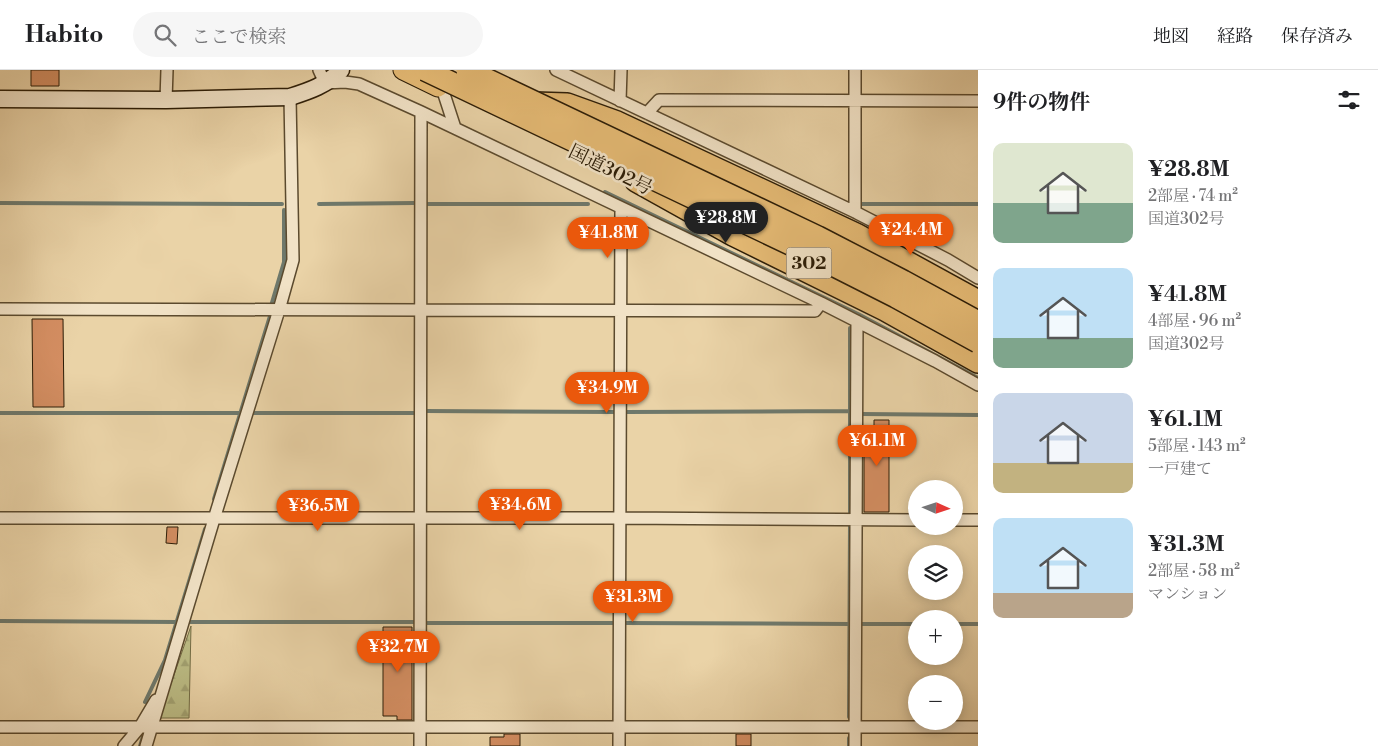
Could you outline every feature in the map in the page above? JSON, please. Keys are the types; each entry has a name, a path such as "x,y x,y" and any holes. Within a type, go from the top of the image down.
{"highway":[{"name":"国道302号","path":"403,70 482,106 889,302 978,352"},
{"path":"425,70 808,253 896,297 978,342"},
{"path":"466,70 809,233 978,322"},
{"path":"482,106 542,102 567,104 617,122 856,234 978,301"},
{"path":"636,181 733,235 885,310 978,362"}],"main road":[{"path":"0,99 166,100 290,96 308,91 322,77 341,70"}],"street":[{"path":"166,100 167,70"},
{"path":"556,70 855,212 948,260 978,278"},
{"path":"620,101 621,70"},
{"path":"855,212 856,70"},
{"path":"322,77 359,84 456,128 821,303 935,361 978,386"},
{"path":"442,88 456,128"},
{"path":"146,746 214,519 280,310 293,260 290,96"},
{"path":"647,113 659,100 978,101"},
{"path":"420,746 421,112"},
{"path":"619,746 621,208"},
{"path":"0,309 815,311 821,303"},
{"path":"855,746 857,321"},
{"path":"0,518 908,520"},
{"path":"963,520 978,520"},
{"path":"124,746 140,727 164,686"},
{"path":"0,727 978,727"}],"green space":[{"path":"191,626 189,718 159,718"}],"building":[{"path":"31,70 59,70 59,86 31,86"},
{"path":"32,319 63,319 64,407 33,407"},
{"path":"874,420 889,420 889,512 864,512 864,426 874,426"},
{"path":"167,527 178,527 177,544 166,543"},
{"path":"383,627 412,627 412,720 397,720 397,716 383,716"},
{"path":"504,734 520,734 520,746 490,746 490,737 504,737"},
{"path":"736,734 751,734 751,746 736,746"}],"waterway":[{"path":"605,192 858,314 978,378"},
{"path":"0,203 282,204"},
{"path":"319,204 414,203"},
{"path":"425,204 588,204"},
{"path":"861,204 978,204"},
{"path":"267,305 271,306 284,262 284,210"},
{"path":"214,499 270,316"},
{"path":"850,328 850,515"},
{"path":"425,411 614,412"},
{"path":"625,412 850,411"},
{"path":"0,413 241,413"},
{"path":"253,413 416,413"},
{"path":"861,414 978,415"},
{"path":"849,717 850,524"},
{"path":"145,702 165,660 205,529"},
{"path":"0,621 177,622"},
{"path":"190,622 416,622"},
{"path":"425,623 615,623"},
{"path":"624,623 851,624"},
{"path":"861,624 908,624"},
{"path":"963,624 978,624"},
{"path":"140,746 144,733"},
{"path":"849,738 849,746"}]}
